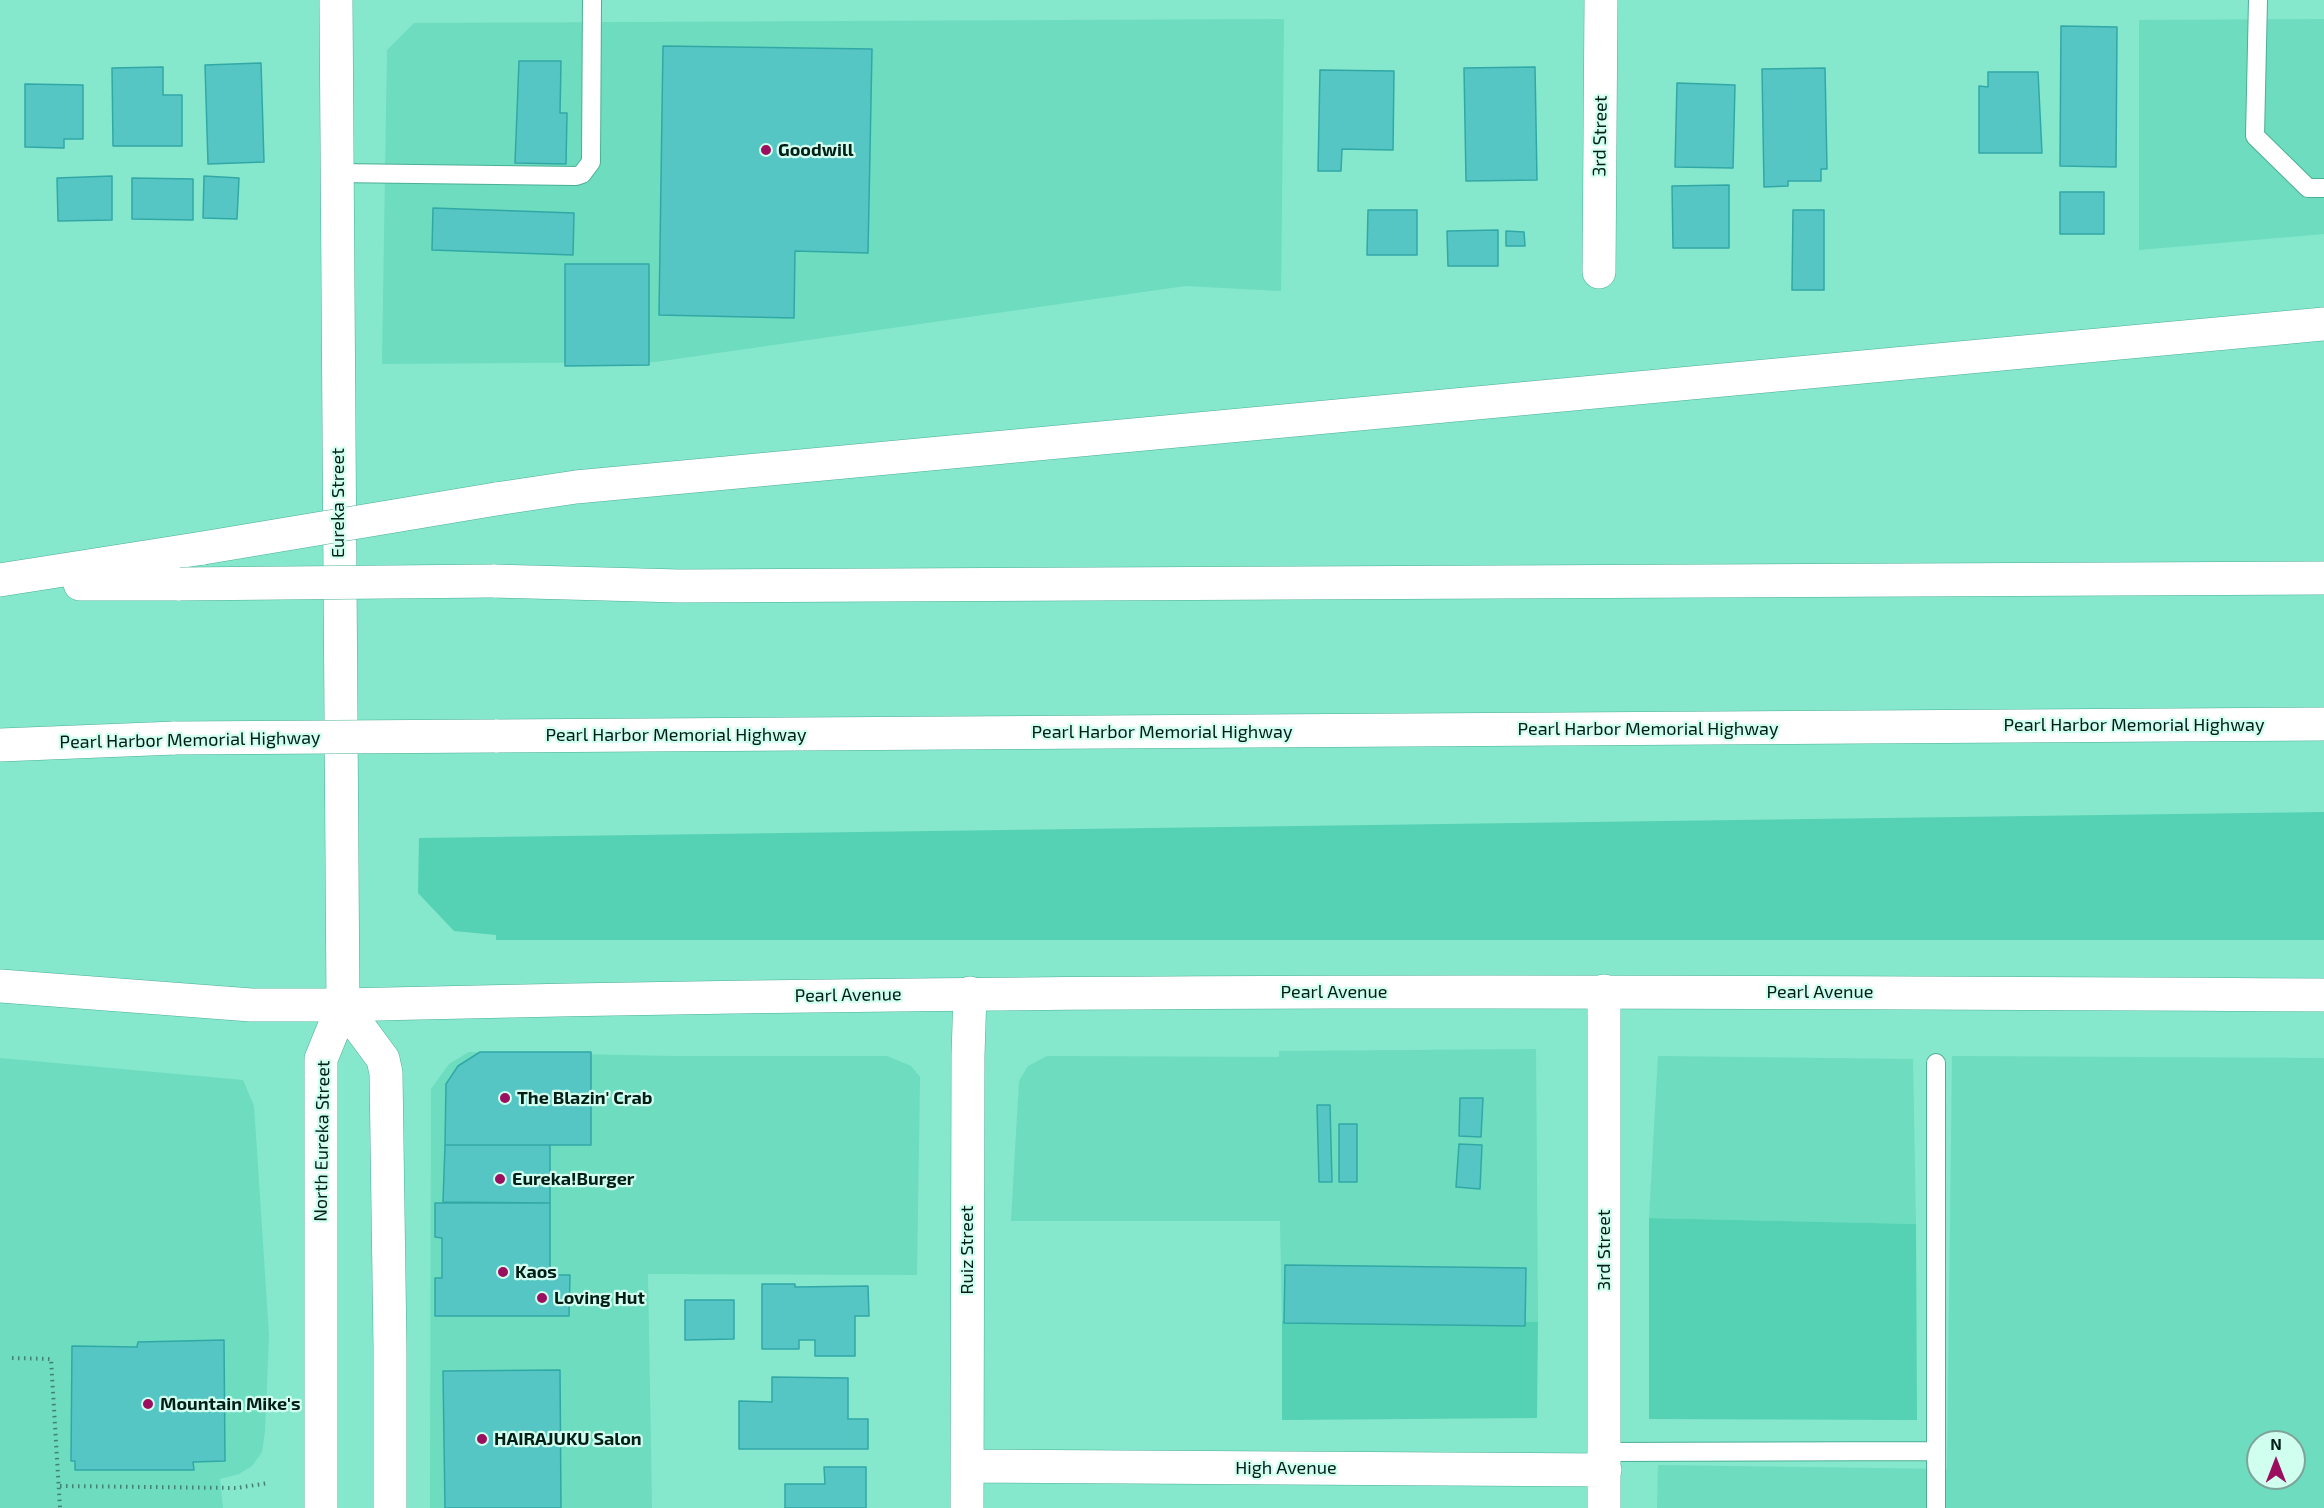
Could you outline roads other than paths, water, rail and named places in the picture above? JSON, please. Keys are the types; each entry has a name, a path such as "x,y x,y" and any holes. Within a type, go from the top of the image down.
{"main road":[{"name":"Eureka Street","path":"336,0 343,1005"},
{"name":"3rd Street","path":"1599,272 1601,0"},
{"path":"0,582 496,499 588,486 2324,324"},
{"path":"2288,578 2324,564"},
{"path":"0,582 180,584 493,581 691,586 2324,578"},
{"name":"Pearl Harbor Memorial Highway","path":"0,745 175,738 2324,724"},
{"name":"Pearl Avenue","path":"0,986 251,1005 970,993 1604,991 2324,995"},
{"name":"3rd Street","path":"1604,991 1604,1508"},
{"name":"Ruiz Street","path":"968,1508 970,993"},
{"name":"North Eureka Street","path":"321,1508 321,1059 343,1005"},
{"path":"343,1005 383,1059 386,1072 390,1508"},
{"name":"High Avenue","path":"967,1466 1605,1461"}],"lane":[{"path":"336,173 576,176 582,174 591,162 592,0"},
{"path":"2258,0 2255,136 2308,188 2324,188"},
{"path":"1936,1063 1936,1508"},
{"path":"1605,1461 1936,1451"}],"place":[{"name":"Goodwill","path":"766,150"},
{"name":"The Blazin' Crab","path":"505,1098"},
{"name":"Eureka!Burger","path":"500,1179"},
{"name":"Kaos","path":"503,1272"},
{"name":"Loving Hut","path":"542,1298"},
{"name":"Mountain Mike's","path":"148,1404"},
{"name":"HAIRAJUKU Salon","path":"482,1439"}]}
